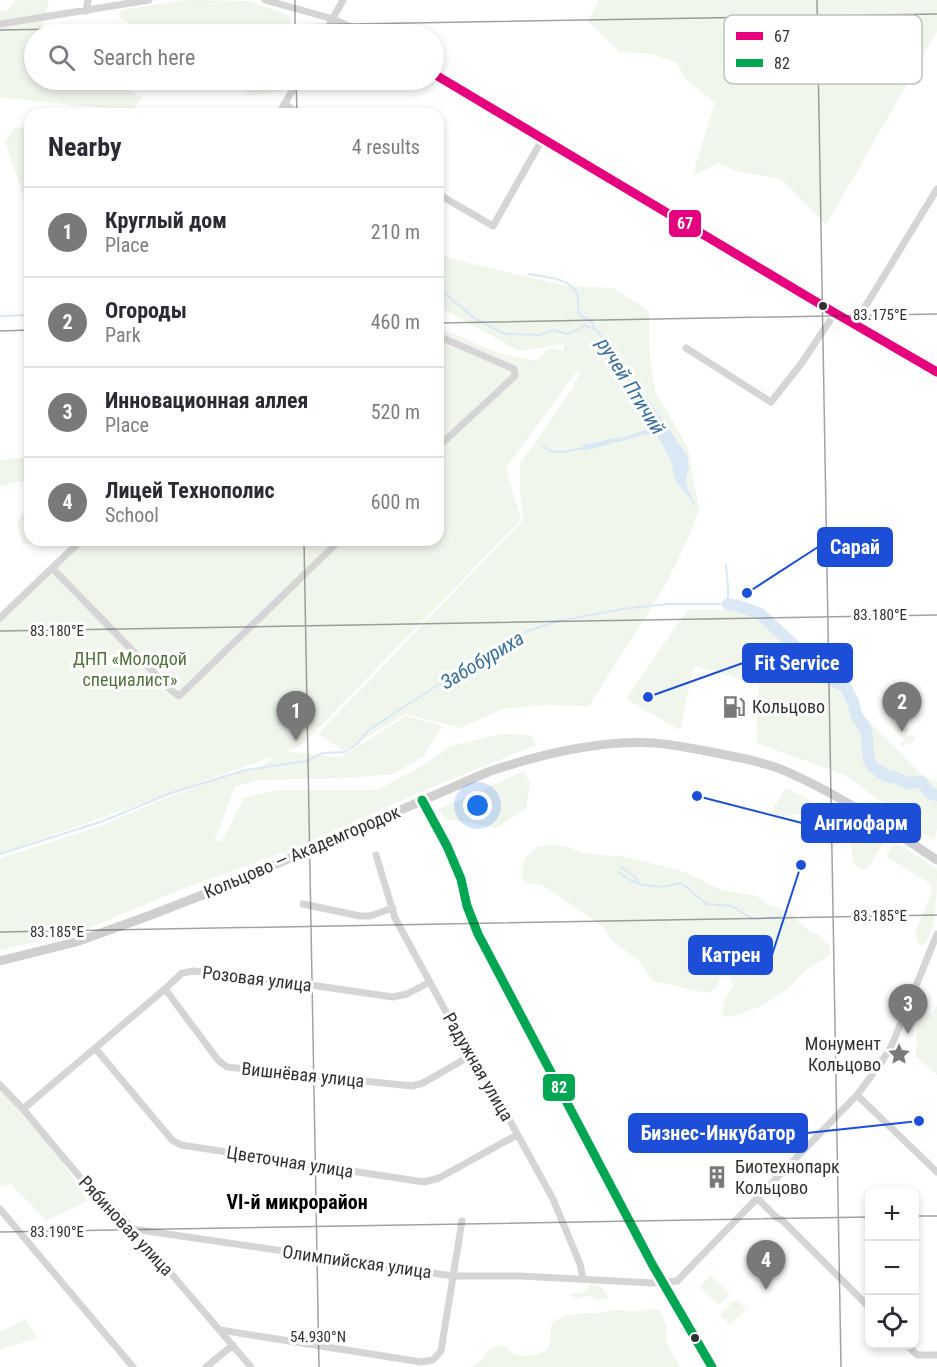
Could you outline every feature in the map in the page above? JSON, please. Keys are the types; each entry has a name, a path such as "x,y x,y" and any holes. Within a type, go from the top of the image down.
{"main road":[{"name":"Кольцово — Академгородок","path":"0,962 76,942 151,915 228,885 488,772 530,758 607,745 654,743 698,749 747,759 790,773 871,817 937,860"}],"street":[{"path":"86,11 88,0"},
{"path":"0,24 86,11 104,4 149,0"},
{"path":"265,0 342,24"},
{"path":"330,24 343,0"},
{"path":"444,80 835,314 937,372"},
{"path":"282,108 292,90"},
{"path":"284,104 291,108"},
{"path":"444,197 493,226 543,138"},
{"path":"856,326 865,307 937,189"},
{"path":"686,348 771,402 801,364 835,314"},
{"path":"444,339 514,369 515,376 444,441"},
{"path":"0,618 76,546"},
{"path":"52,568 179,696 334,546"},
{"path":"422,800 447,846 461,879 478,934 663,1282 712,1367"},
{"name":"Радужная улица","path":"376,855 395,918 470,1056 483,1072 553,1199 580,1264 583,1278"},
{"path":"303,904 360,916 370,916 393,908"},
{"path":"663,1282 677,1281 684,1275 857,1095 892,1045 937,934"},
{"name":"Розовая улица","path":"23,1108 182,974 194,971 393,997 407,994 430,982"},
{"name":"Вишнёвая улица","path":"165,989 218,1060 227,1067 412,1086 423,1083 470,1056"},
{"name":"Цветочная улица","path":"95,1048 172,1140 181,1145 424,1182 439,1178 517,1135"},
{"name":"Рябиновая улица","path":"0,1085 23,1108 79,1176 133,1229 251,1367"},
{"path":"857,1095 937,1172"},
{"path":"757,1198 865,1303"},
{"path":"0,1209 133,1367"},
{"path":"220,1330 421,1362 433,1360 441,1351 462,1221"},
{"name":"Олимпийская улица","path":"133,1229 453,1276 520,1276 663,1282"},
{"path":"206,1367 233,1345"},
{"path":"911,1349 917,1355 937,1355"}],"green space":[{"path":"16,0 49,0 44,24 24,24 24,90 127,90 142,97 133,108 114,108 0,97 0,11 7,11"},
{"path":"185,0 249,1 290,16 291,24 130,24 119,18 122,10"},
{"path":"599,0 937,0 937,32 922,58 922,15 724,15 724,84 907,84 826,225 781,179 737,171 718,163 692,176 715,103 685,78 676,62 650,54 619,52 588,21"},
{"path":"243,90 283,90 283,91 252,95"},
{"path":"24,127 24,197 5,142 15,128"},
{"name":"ДНП «Молодой специалист»","path":"444,256 566,286 613,288 649,311 649,346 655,391 688,448 699,510 688,539 665,586 589,706 543,705 501,709 462,728 405,714 344,751 318,734 523,520 520,464 572,389 580,372 577,371 506,468 521,520 302,745 287,751 340,758 406,716 442,726 424,756 394,774 348,778 258,780 235,787 215,840 221,842 244,798 274,790 377,790 420,767 451,746 502,734 531,735 536,745 421,792 295,848 177,891 82,931 0,950 0,858 101,826 158,801 225,776 260,767 277,755 0,854 0,612 70,546 444,546 444,330 498,353 536,361 549,348 563,351 564,344 519,351 444,309"},
{"path":"24,458 24,480 0,486 0,460"},
{"path":"24,512 24,544 23,544 17,523"},
{"path":"687,610 760,610 922,775 937,782 937,829 934,840 845,775 756,743 759,684 694,666 680,730 626,699"},
{"path":"893,717 908,731 905,734 909,737 912,735 916,739 910,744 907,742 903,746 900,744 905,739 888,723"},
{"path":"524,771 530,784 526,808 497,828 445,819 438,809"},
{"path":"786,788 832,812 827,820 809,814 805,809 800,814 781,818 771,812"},
{"path":"847,812 887,837 887,843 845,816"},
{"path":"838,815 883,844 866,870 853,864 851,839 846,838 832,823"},
{"path":"831,826 844,841 833,847 822,840"},
{"path":"551,845 568,847 584,853 620,856 643,861 679,870 723,891 754,895 766,904 793,913 799,922 812,933 818,934 830,946 831,954 806,970 787,990 761,1006 731,1017 723,1016 724,1004 733,985 729,973 722,976 715,989 707,993 653,981 638,960 610,939 604,927 545,887 525,883 522,869 528,855 536,848"},
{"path":"900,845 937,869 931,934 922,946 918,943 915,933 932,892 929,883 886,856 892,846"},
{"path":"937,1005 937,1075 916,1057 917,1026"},
{"path":"0,1090 51,1144 88,1201 46,1221 11,1184 0,1187"},
{"path":"711,1275 730,1294 719,1305 699,1287"},
{"path":"595,1284 605,1291 608,1297 606,1299 596,1300 589,1296 576,1299 571,1296 572,1292 583,1293 590,1285"},
{"path":"736,1299 746,1309 730,1325 720,1315"},
{"path":"613,1310 659,1310 663,1316 667,1328 665,1336 667,1343 680,1367 471,1367 482,1360 489,1350 500,1345 519,1356 533,1355 546,1350 549,1345 552,1323 563,1317"},
{"path":"26,1319 37,1338 0,1350 0,1332"}],"shaded area":[{"path":"645,396 650,402 687,455 689,468 686,483 690,495 688,496 678,484 671,460 657,435 643,435 591,449 582,449 583,445 627,436 655,427 654,421 638,406 636,398"}],"waterway":[{"path":"528,274 563,281 574,289 577,295 579,315 591,321 595,329"},
{"name":"ручей Птичий","path":"444,294 474,318 505,334 539,335 553,330 568,334 584,325 596,330 614,362 626,372 631,387 641,398"},
{"path":"0,316 24,315"},
{"path":"543,446 557,452 582,448"},
{"name":"ручей Птичий","path":"689,494 694,504"},
{"name":"Забобуриха","path":"0,854 103,821 171,793 245,770 307,761 323,753 345,752 356,745 368,731 481,657 525,632 554,622 623,609 667,604 728,604 726,565"},
{"name":"Забобуриха","path":"728,604 760,614 821,670 834,681 845,686 856,714 866,730 869,760 873,767 886,776 907,783 921,782 931,794 937,795"},
{"path":"621,867 635,877 638,883"},
{"path":"620,873 630,880 648,886 681,883 707,904 731,906 753,919 781,917"}],"transit line":[{"name":"67","path":"444,80 937,372"},
{"name":"82","path":"422,800 447,846 461,879 467,906 478,934 652,1264 712,1367"}],"place":[{"name":"Сарай","path":"747,593"},
{"name":"Fit Service","path":"648,697"},
{"name":"Кольцово","path":"734,707"},
{"name":"Огороды","path":"902,732"},
{"name":"Круглый дом","path":"296,741"},
{"name":"Ангиофарм","path":"697,796"},
{"name":"Катрен","path":"801,865"},
{"name":"Инновационная аллея","path":"908,1034"},
{"name":"Монумент Кольцово","path":"899,1054"},
{"name":"Бизнес-Инкубатор","path":"919,1121"},
{"name":"Биотехнопарк Кольцово","path":"717,1177"},
{"name":"Лицей Технополис","path":"766,1290"}],"district":[{"name":"VI-й микрорайон","path":"297,1202"}]}
